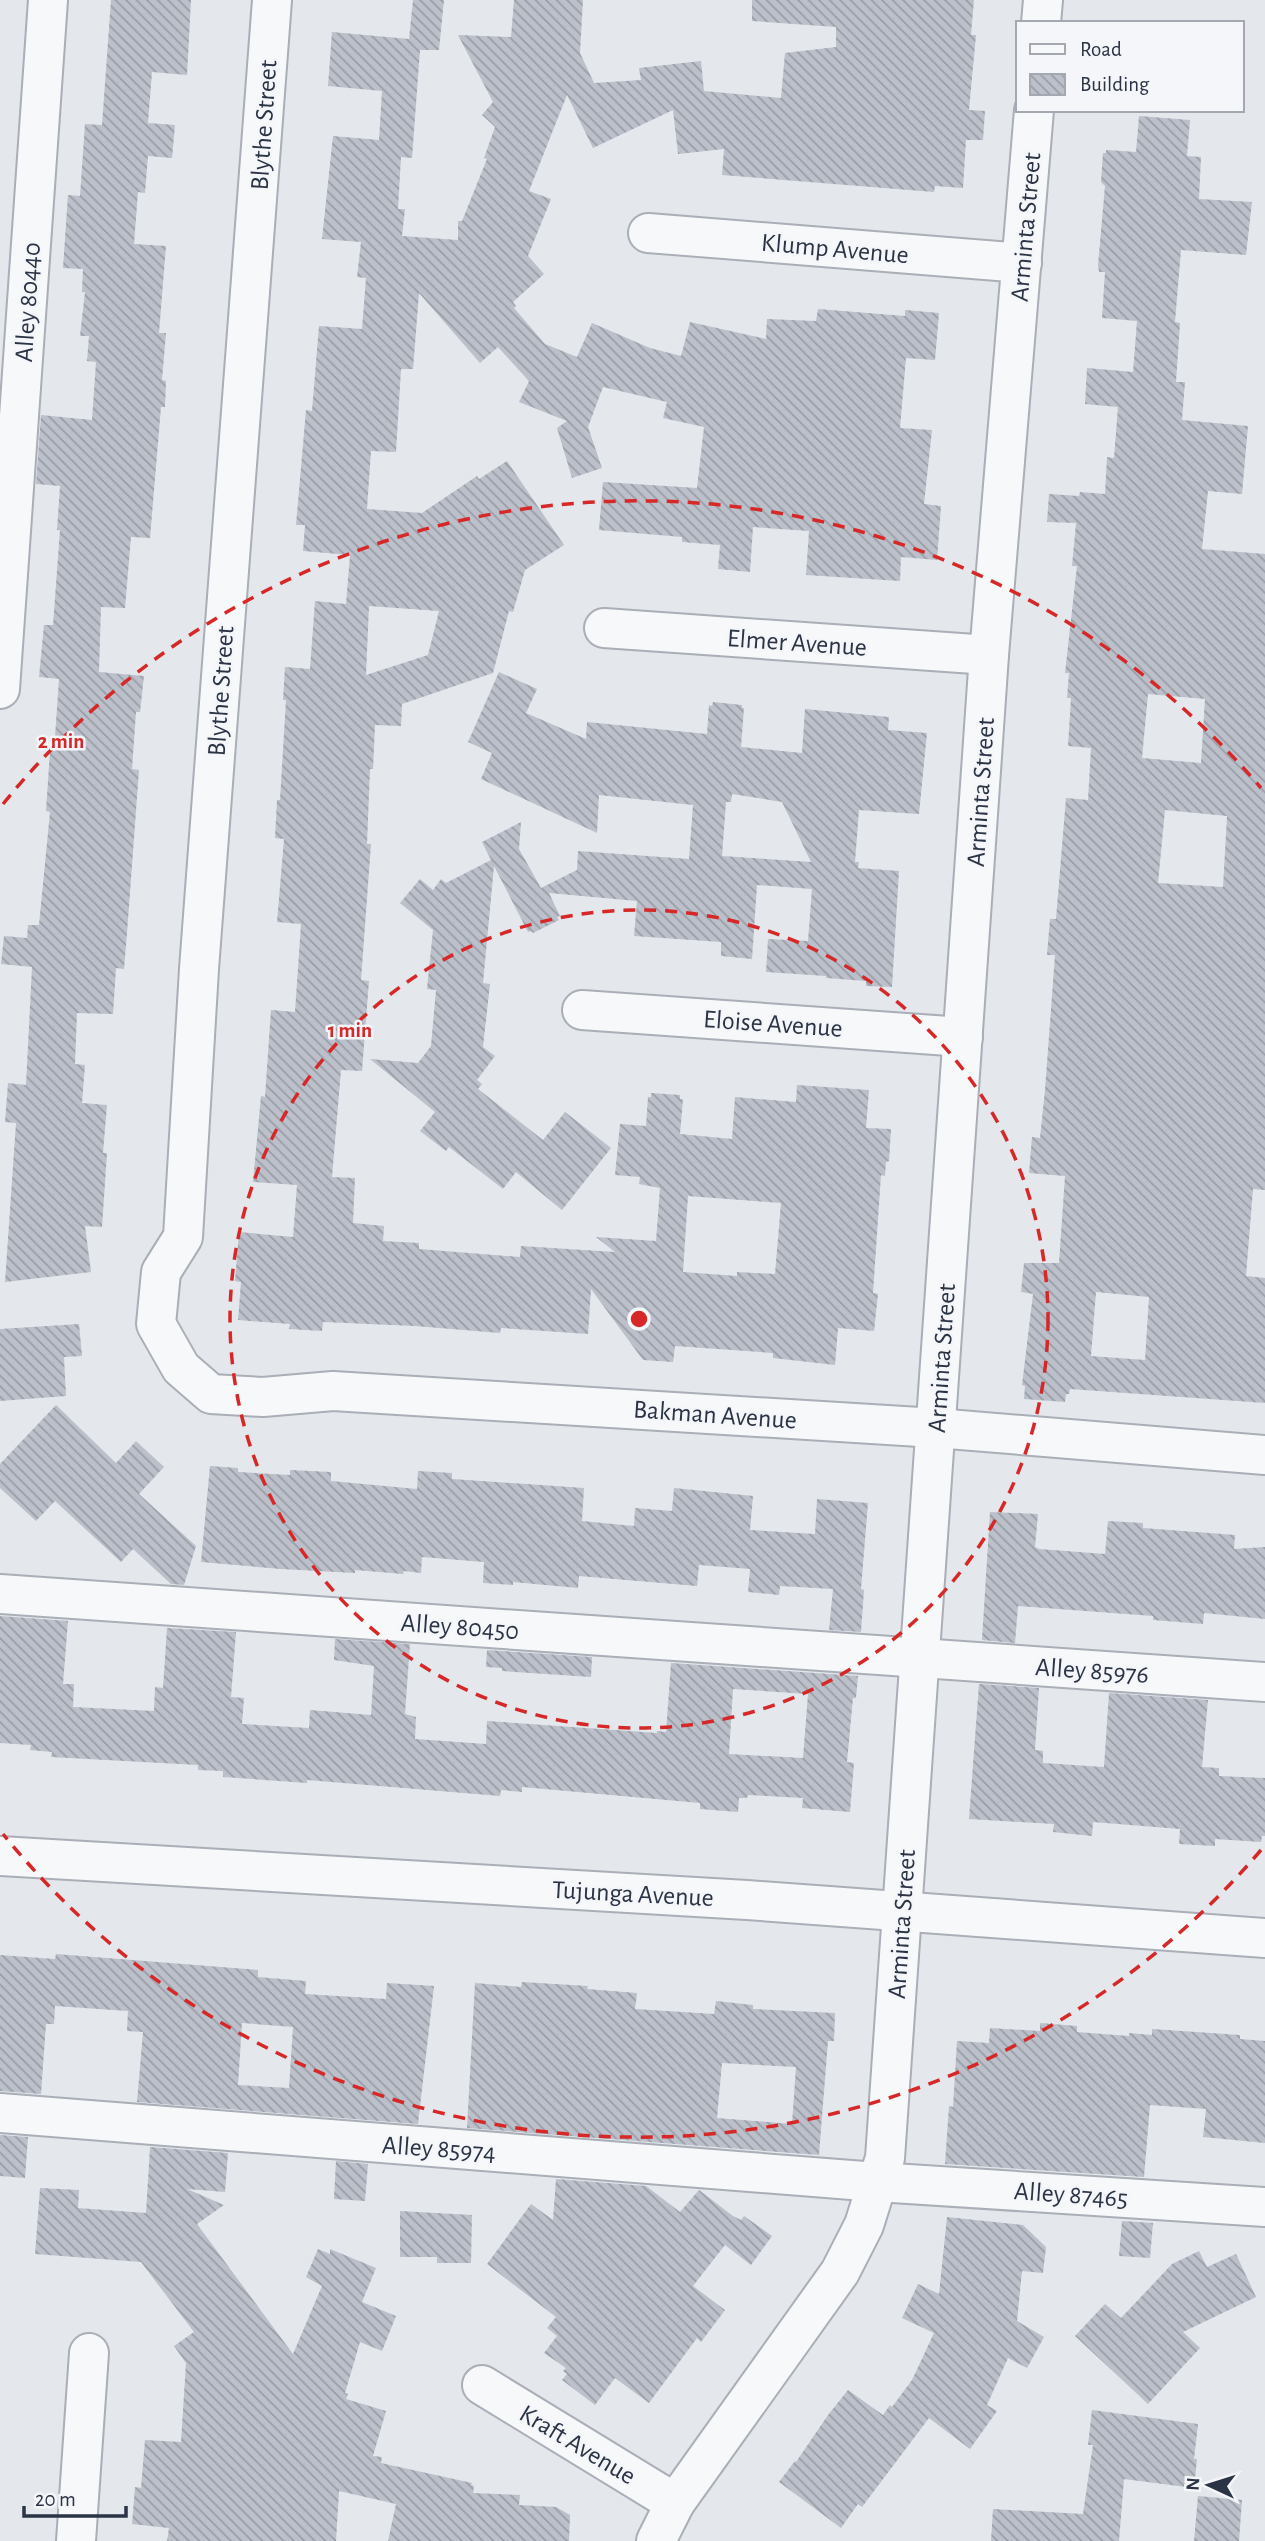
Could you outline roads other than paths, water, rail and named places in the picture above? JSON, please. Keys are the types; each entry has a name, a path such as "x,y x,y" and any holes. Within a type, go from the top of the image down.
{"street":[{"name":"Alley 80440","path":"0,689 48,0"},
{"name":"Blythe Street","path":"181,1368 156,1324 161,1272 183,1237 199,969 272,0"},
{"path":"1041,21 1043,0"},
{"name":"Arminta Street","path":"656,2541 675,2502 841,2272 864,2225 885,2158 989,655 1034,112"},
{"name":"Klump Avenue","path":"648,233 1022,263"},
{"name":"Elmer Avenue","path":"604,628 989,655"},
{"name":"Eloise Avenue","path":"582,1010 963,1037"},
{"name":"Bakman Avenue","path":"181,1368 212,1394 263,1398 333,1391 936,1428 1261,1455"},
{"name":"Alley 80450","path":"0,1594 920,1658"},
{"name":"Alley 85976","path":"920,1658 1265,1682"},
{"name":"Tujunga Avenue","path":"0,1856 902,1910 1265,1938"},
{"name":"Alley 85974","path":"0,2113 877,2182"},
{"name":"Alley 87465","path":"877,2182 1265,2207"},
{"path":"76,2541 89,2353"},
{"name":"Kraft Avenue","path":"482,2385 675,2502"}]}
